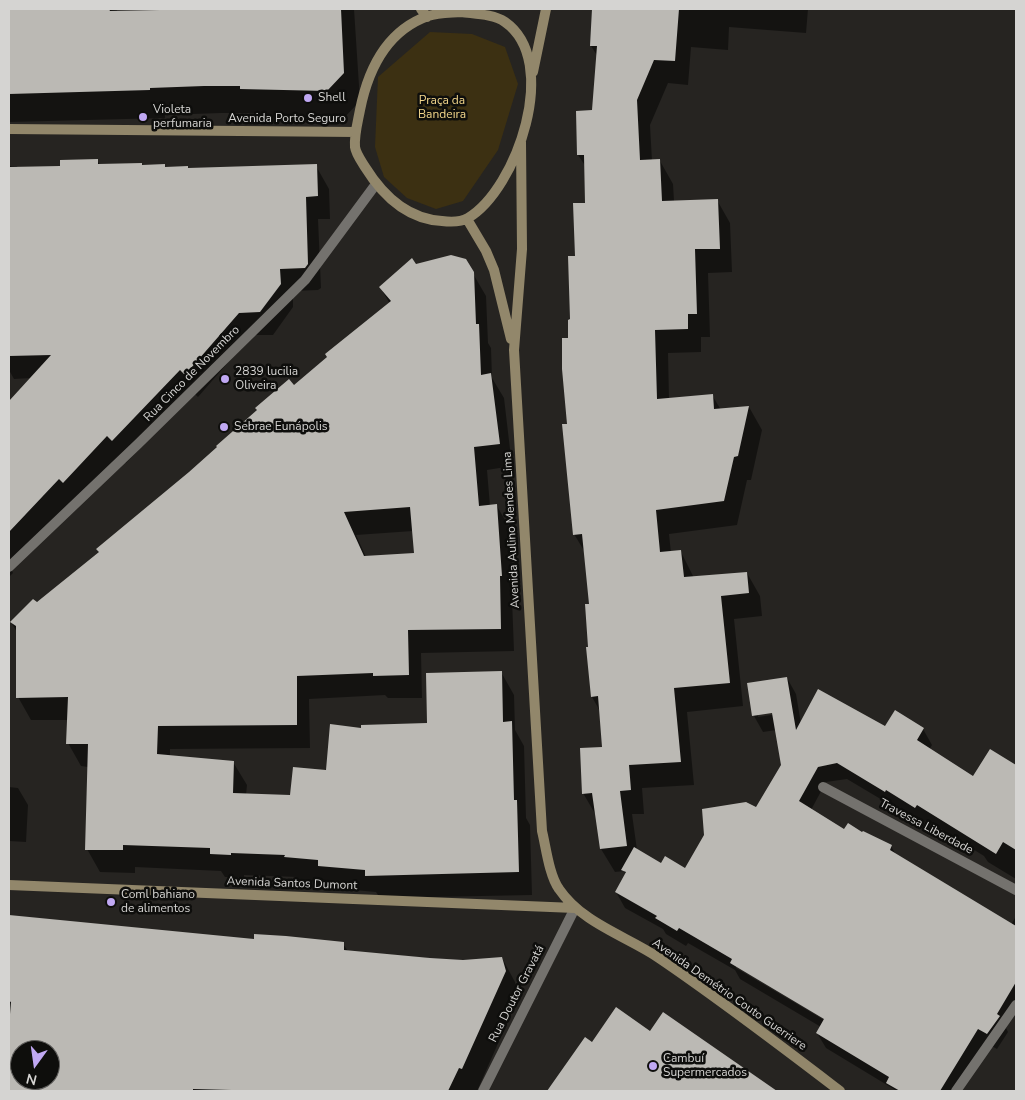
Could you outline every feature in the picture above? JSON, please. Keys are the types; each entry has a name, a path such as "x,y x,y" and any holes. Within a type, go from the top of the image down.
{"main road":[{"path":"532,78 526,49 515,31 504,21 463,11 424,13 388,44 375,62 364,90 355,148 376,184 396,204 412,214 441,221 467,219 491,196 507,171 521,142 528,115 532,78 546,9"},
{"name":"Avenida Porto Seguro","path":"9,129 356,132"},
{"name":"Avenida Aulino Mendes Lima","path":"521,142 522,249 514,350 542,831 558,888 575,908"},
{"path":"467,219 486,251 494,270 514,350"},
{"name":"Avenida Santos Dumont","path":"9,885 575,908"},
{"name":"Avenida Demétrio Couto Guerriere","path":"575,908 657,957 840,1091"}],"street":[{"name":"Rua Cinco de Novembro","path":"9,567 305,280 376,184"},
{"name":"Travessa Liberdade","path":"823,787 1016,890"},
{"name":"Rua Doutor Gravatá","path":"483,1091 575,908"},
{"path":"956,1091 1016,1004"}],"green space":[{"name":"Praça da Bandeira","path":"430,32 472,34 505,47 518,84 498,150 463,201 436,209 407,198 384,177 375,147 378,77"}],"building":[{"path":"9,9 109,9 110,11 341,9 344,73 327,91 240,89 240,86 204,86 150,88 150,90 9,94"},
{"path":"592,9 679,9 675,61 654,60 637,100 640,160 660,159 662,201 718,199 720,249 695,249 697,314 688,314 688,329 655,330 657,399 713,394 714,409 749,406 738,456 734,457 724,501 656,510 660,552 681,550 684,577 747,572 749,593 721,596 730,683 674,688 681,762 629,765 631,790 620,791 627,846 600,849 592,793 582,794 580,748 602,747 598,696 591,697 586,647 588,647 585,604 589,604 582,534 573,535 562,424 567,424 562,369 562,338 568,338 568,320 570,319 568,256 575,256 573,203 585,203 584,155 577,155 576,111 592,110 597,46 590,46"},
{"path":"98,159 98,164 165,164 165,167 188,166 188,168 317,164 318,196 306,197 308,264 305,268 280,269 281,284 260,312 239,313 185,375 180,370 112,441 107,436 63,483 59,479 9,532 9,401 51,355 9,356 9,167 60,166 60,160"},
{"path":"451,255 466,259 474,272 476,324 479,324 481,375 491,373 500,444 474,447 479,506 497,504 502,576 500,576 501,629 408,630 409,675 373,676 373,673 297,676 297,725 158,726 157,754 234,761 233,793 290,795 293,767 326,770 330,724 361,728 361,725 427,723 426,673 502,671 503,722 512,721 514,800 517,800 519,872 365,876 365,870 318,866 318,860 284,857 285,855 210,854 210,848 123,845 123,850 85,850 88,744 66,744 68,697 16,698 16,626 10,622 33,599 37,602 99,552 96,549 189,472 257,410 255,408 289,379 294,385 327,357 325,354 391,301 379,287 412,258 416,264","holes":["410,507 414,553 364,556 344,512"]},
{"path":"787,677 796,730 818,689 885,726 895,710 924,728 917,740 973,776 990,749 1016,765 1016,850 1003,842 996,854 917,805 915,808 837,763 818,767 799,801 844,829 848,823 862,832 892,845 890,850 1016,926 1016,982 997,1014 1000,1016 987,1034 978,1029 940,1091 900,1091 886,1083 889,1077 816,1033 824,1019 730,963 732,959 679,928 677,931 655,918 657,916 615,892 626,872 621,870 634,847 661,863 665,856 685,868 704,835 702,809 746,802 756,807 781,765 772,713 752,716 747,683"},
{"path":"9,915 254,939 254,934 286,936 344,942 344,950 430,958 463,960 502,957 506,971 462,1069 459,1068 448,1091 193,1089 193,1091 9,1091 9,1026 11,1002 9,1001"},
{"name":"Cambuí Supermercados","path":"616,1007 650,1031 663,1012 777,1091 547,1091 585,1037 592,1042"}],"place":[{"name":"Shell","path":"308,98"},
{"name":"Violeta perfumaria","path":"143,117"},
{"name":"2839 lucilia Oliveira","path":"225,379"},
{"name":"Sebrae Eunápolis","path":"224,427"},
{"name":"Coml bahiano de alimentos","path":"111,902"},
{"name":"Cambuí Supermercados","path":"653,1066"}]}
